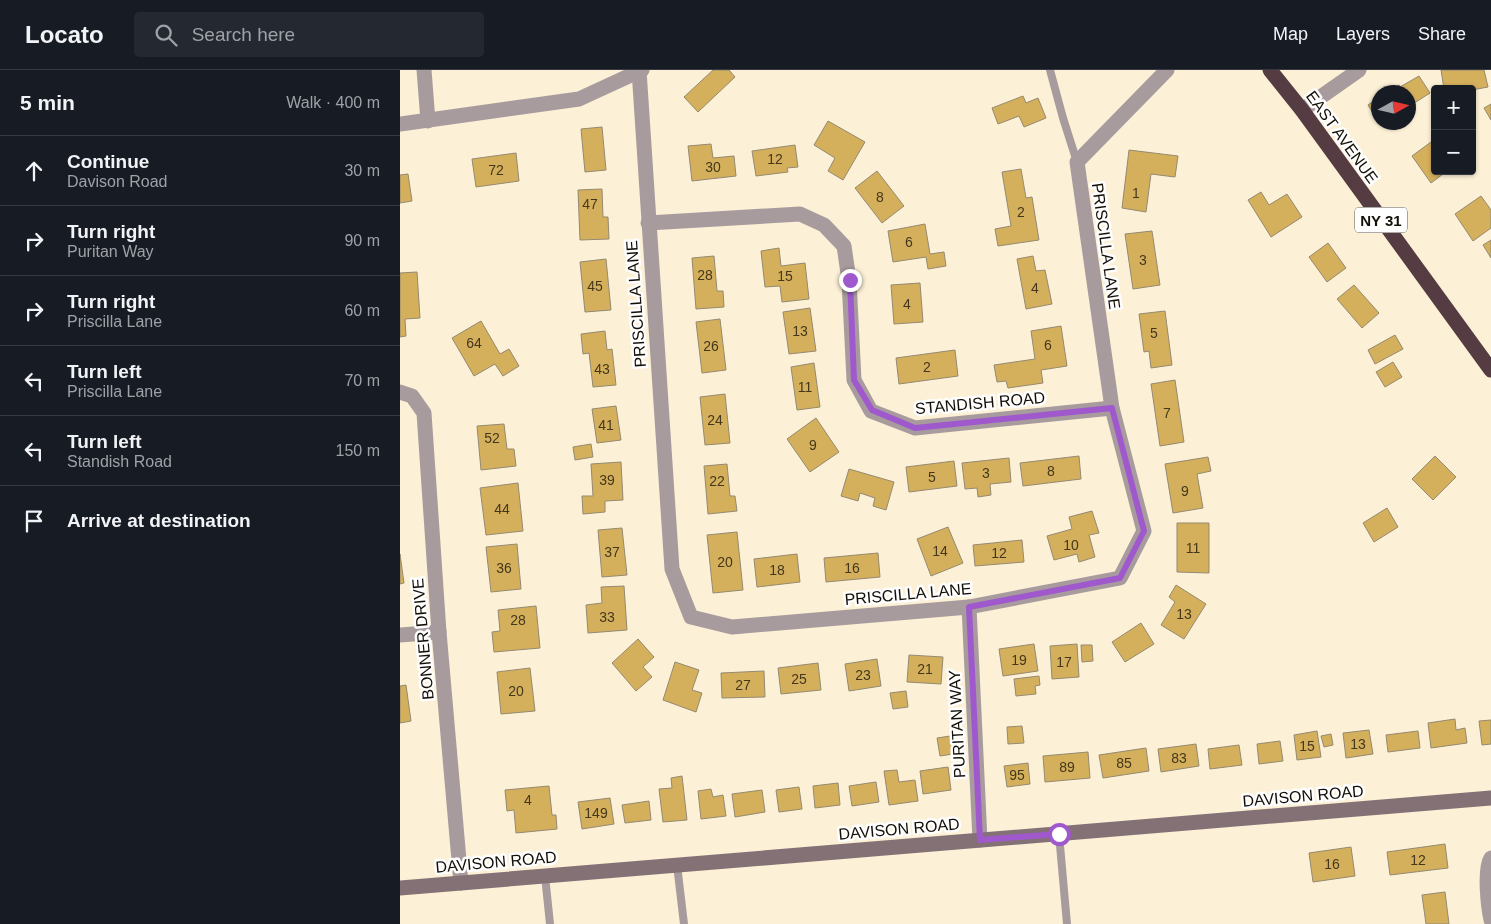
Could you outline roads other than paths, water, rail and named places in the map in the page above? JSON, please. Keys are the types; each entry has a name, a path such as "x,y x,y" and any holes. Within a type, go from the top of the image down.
{"highway":[{"name":"EAST AVENUE","path":"1270,70 1302,110 1491,370"}],"street":[{"path":"424,70 428,120"},
{"name":"PRISCILLA LANE","path":"640,71 648,223 672,569 691,617 732,627 969,607 1120,578 1144,531 1112,408 1077,162 1167,70"},
{"path":"1302,110 1359,70"},
{"path":"400,124 579,99 640,71"},
{"name":"STANDISH ROAD","path":"648,223 800,214 824,225 844,246 850,280 854,380 872,410 915,428 1112,408"},
{"name":"BONNER DRIVE","path":"406,394 424,413 439,632 461,883"},
{"name":"PURITAN WAY","path":"969,607 980,840"},
{"path":"400,635 439,632"},
{"name":"DAVISON ROAD","path":"400,888 1491,798"},
{"path":"1491,858 1488,862 1491,920"}],"lane":[{"path":"1050,70 1077,162"},
{"path":"1059,834 1067,924"},
{"path":"677,865 684,924"},
{"path":"545,876 550,924"}]}
